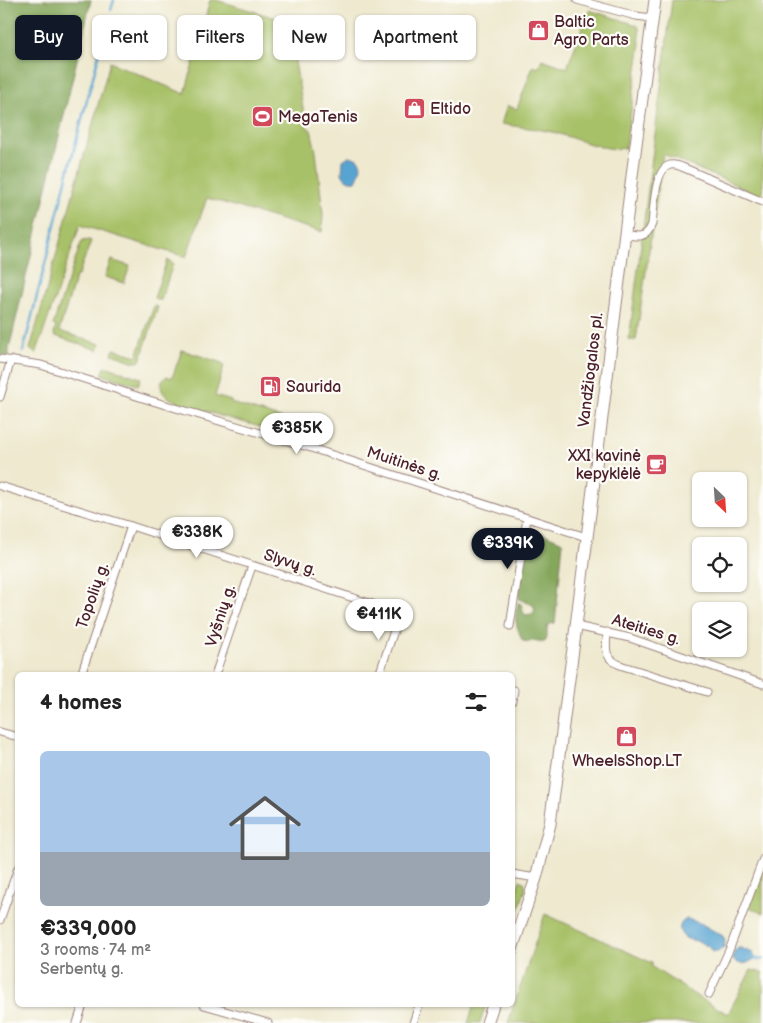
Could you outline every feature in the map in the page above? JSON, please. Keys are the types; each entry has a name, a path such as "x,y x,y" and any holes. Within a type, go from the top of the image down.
{"main road":[{"name":"Vandžiogalos pl.","path":"515,940 536,878 550,824 655,0"},
{"path":"487,1023 492,1007"}],"street":[{"path":"577,0 636,16 652,18"},
{"path":"624,234 639,236 646,234 650,229 659,178 666,167 671,164 675,164 763,202"},
{"name":"Muitinės g.","path":"0,359 41,365 311,448 586,537"},
{"path":"0,398 11,360"},
{"name":"Slyvų g.","path":"0,486 131,526 400,613 380,672"},
{"path":"510,626 527,518"},
{"name":"Topolių g.","path":"83,672 131,526"},
{"name":"Vyšnių g.","path":"217,672 252,566"},
{"name":"Ateities g.","path":"576,626 630,638 763,684"},
{"path":"607,632 606,651 607,656 612,661 707,692"},
{"path":"0,732 15,736"},
{"path":"709,994 730,948 763,859"},
{"path":"515,874 536,878"},
{"path":"0,920 15,877"},
{"path":"77,1023 82,1007"},
{"path":"209,1007 244,1020 268,1023"},
{"path":"414,1023 419,1007"}],"green space":[{"path":"0,0 91,0 82,38 82,15 15,15 15,60 77,60 9,349 9,356 0,356"},
{"path":"210,0 216,0 273,17 273,60 295,60 306,126 311,130 316,152 323,214 322,232 207,198 186,257 80,225 36,354 30,349 110,62 185,94 194,60 263,60 263,15 206,15"},
{"path":"672,0 763,0 763,199 745,189 663,154 636,340 629,340"},
{"path":"589,10 637,25 639,28 640,48 625,148 608,148 539,129 501,124 507,106 517,109 533,66 538,68 542,59 567,68"},
{"path":"91,241 78,276 76,276 59,331 100,344 98,350 55,336 56,326 53,325 81,243"},
{"path":"111,260 130,266 124,283 105,277"},
{"path":"167,260 173,264 161,300 156,300 154,298"},
{"path":"154,306 158,307 140,361 135,362 112,354 114,349 137,356"},
{"path":"182,350 222,363 224,366 215,396 231,401 231,403 290,421 295,432 294,437 187,406 165,395 161,387 162,381 167,376 172,378"},
{"path":"105,366 141,378 138,385 102,375"},
{"path":"530,528 563,542 555,623 550,624 547,628 545,642 523,641 516,622 518,603 520,603 526,615 532,614 535,610 533,605 519,599"},
{"path":"763,859 763,914 746,905"},
{"path":"520,880 524,882 526,888 515,921 515,895"},
{"path":"545,914 652,963 652,967 728,1014 751,970 763,973 763,1023 508,1023"},
{"path":"473,1007 485,1007 480,1023 468,1023"}],"water":[{"path":"349,156 358,159 361,165 356,181 347,180 342,173 343,160"},
{"path":"687,919 700,923 723,936 725,941 724,947 718,952 712,952 708,946 684,937 680,932 680,927 682,922"},
{"path":"738,948 753,953 755,958 744,964 736,962 733,960 733,956"}],"waterway":[{"path":"111,10 114,0"},
{"path":"23,352 97,60"},
{"path":"754,959 763,959"}],"place":[{"name":"Baltic Agro Parts","path":"538,31"},
{"name":"Eltido","path":"414,109"},
{"name":"MegaTenis","path":"262,117"},
{"name":"Saurida","path":"270,387"},
{"name":"XXI kavinė kepyklėlė","path":"657,465"},
{"name":"WheelsShop.LT","path":"627,737"}]}
